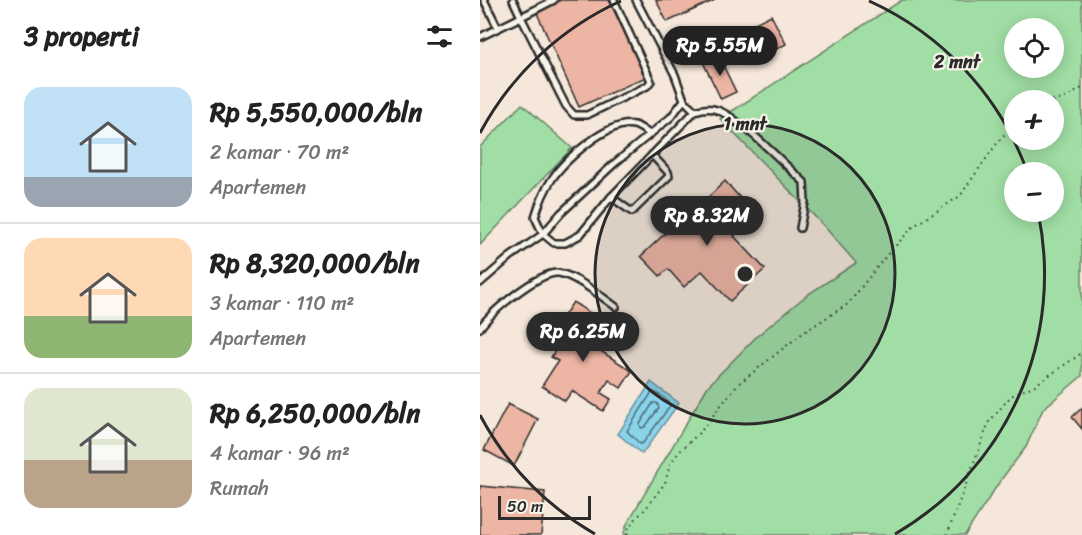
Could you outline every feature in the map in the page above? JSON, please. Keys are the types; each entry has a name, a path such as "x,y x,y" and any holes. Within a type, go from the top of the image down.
{"lane":[{"path":"484,0 498,28"},
{"path":"513,0 566,106 574,115 587,115 647,86 651,81 614,0"},
{"path":"480,37 521,17 537,5 554,0"},
{"path":"636,0 675,75 684,100 695,111"},
{"path":"480,284 510,257 543,234 561,213 607,170 671,117 684,100"},
{"path":"650,134 634,125 612,129 597,136 569,159 554,176 538,207 535,218 543,234 554,243 565,243 580,235 611,197 695,111 704,107 723,112 742,126 804,182 805,202 800,228"},
{"path":"611,197 632,213 669,176 652,155"},
{"path":"480,328 513,297 541,278 558,273 572,279 616,307"},
{"path":"480,313 486,320"}],"path":[{"path":"1064,98 1082,88"},
{"path":"627,535 629,526 647,507 664,483 670,464 701,431 737,385 804,332 848,304 886,256 914,226 960,196 1004,135"},
{"path":"947,535 989,422 1011,396 1035,385 1082,353"}],"green space":[{"path":"902,0 1082,0 1082,376 1043,409 1026,447 1000,481 965,535 623,535 628,522 708,386 757,336 807,295 856,263 823,225 720,119"},
{"path":"522,104 572,148 480,245 480,147"}],"water":[{"path":"651,382 679,403 642,454 618,434"}],"building":[{"path":"561,0 609,0 646,77 579,107 536,11"},
{"path":"656,0 715,0 667,22"},
{"path":"771,15 786,44 745,66 729,36"},
{"path":"718,55 736,92 721,99 703,62"},
{"path":"725,181 741,199 726,213 741,230 734,236 765,269 730,301 702,271 684,287 668,269 660,276 641,256 672,227 675,229"},
{"path":"573,302 593,315 583,330 603,343 599,350 632,371 621,388 609,380 601,393 611,399 603,411 572,391 565,401 542,386 558,361 551,357 569,329 559,323"},
{"path":"508,404 538,419 514,466 484,450"},
{"path":"1082,408 1082,429 1072,417"},
{"path":"480,486 545,492 541,535 480,535"}]}
